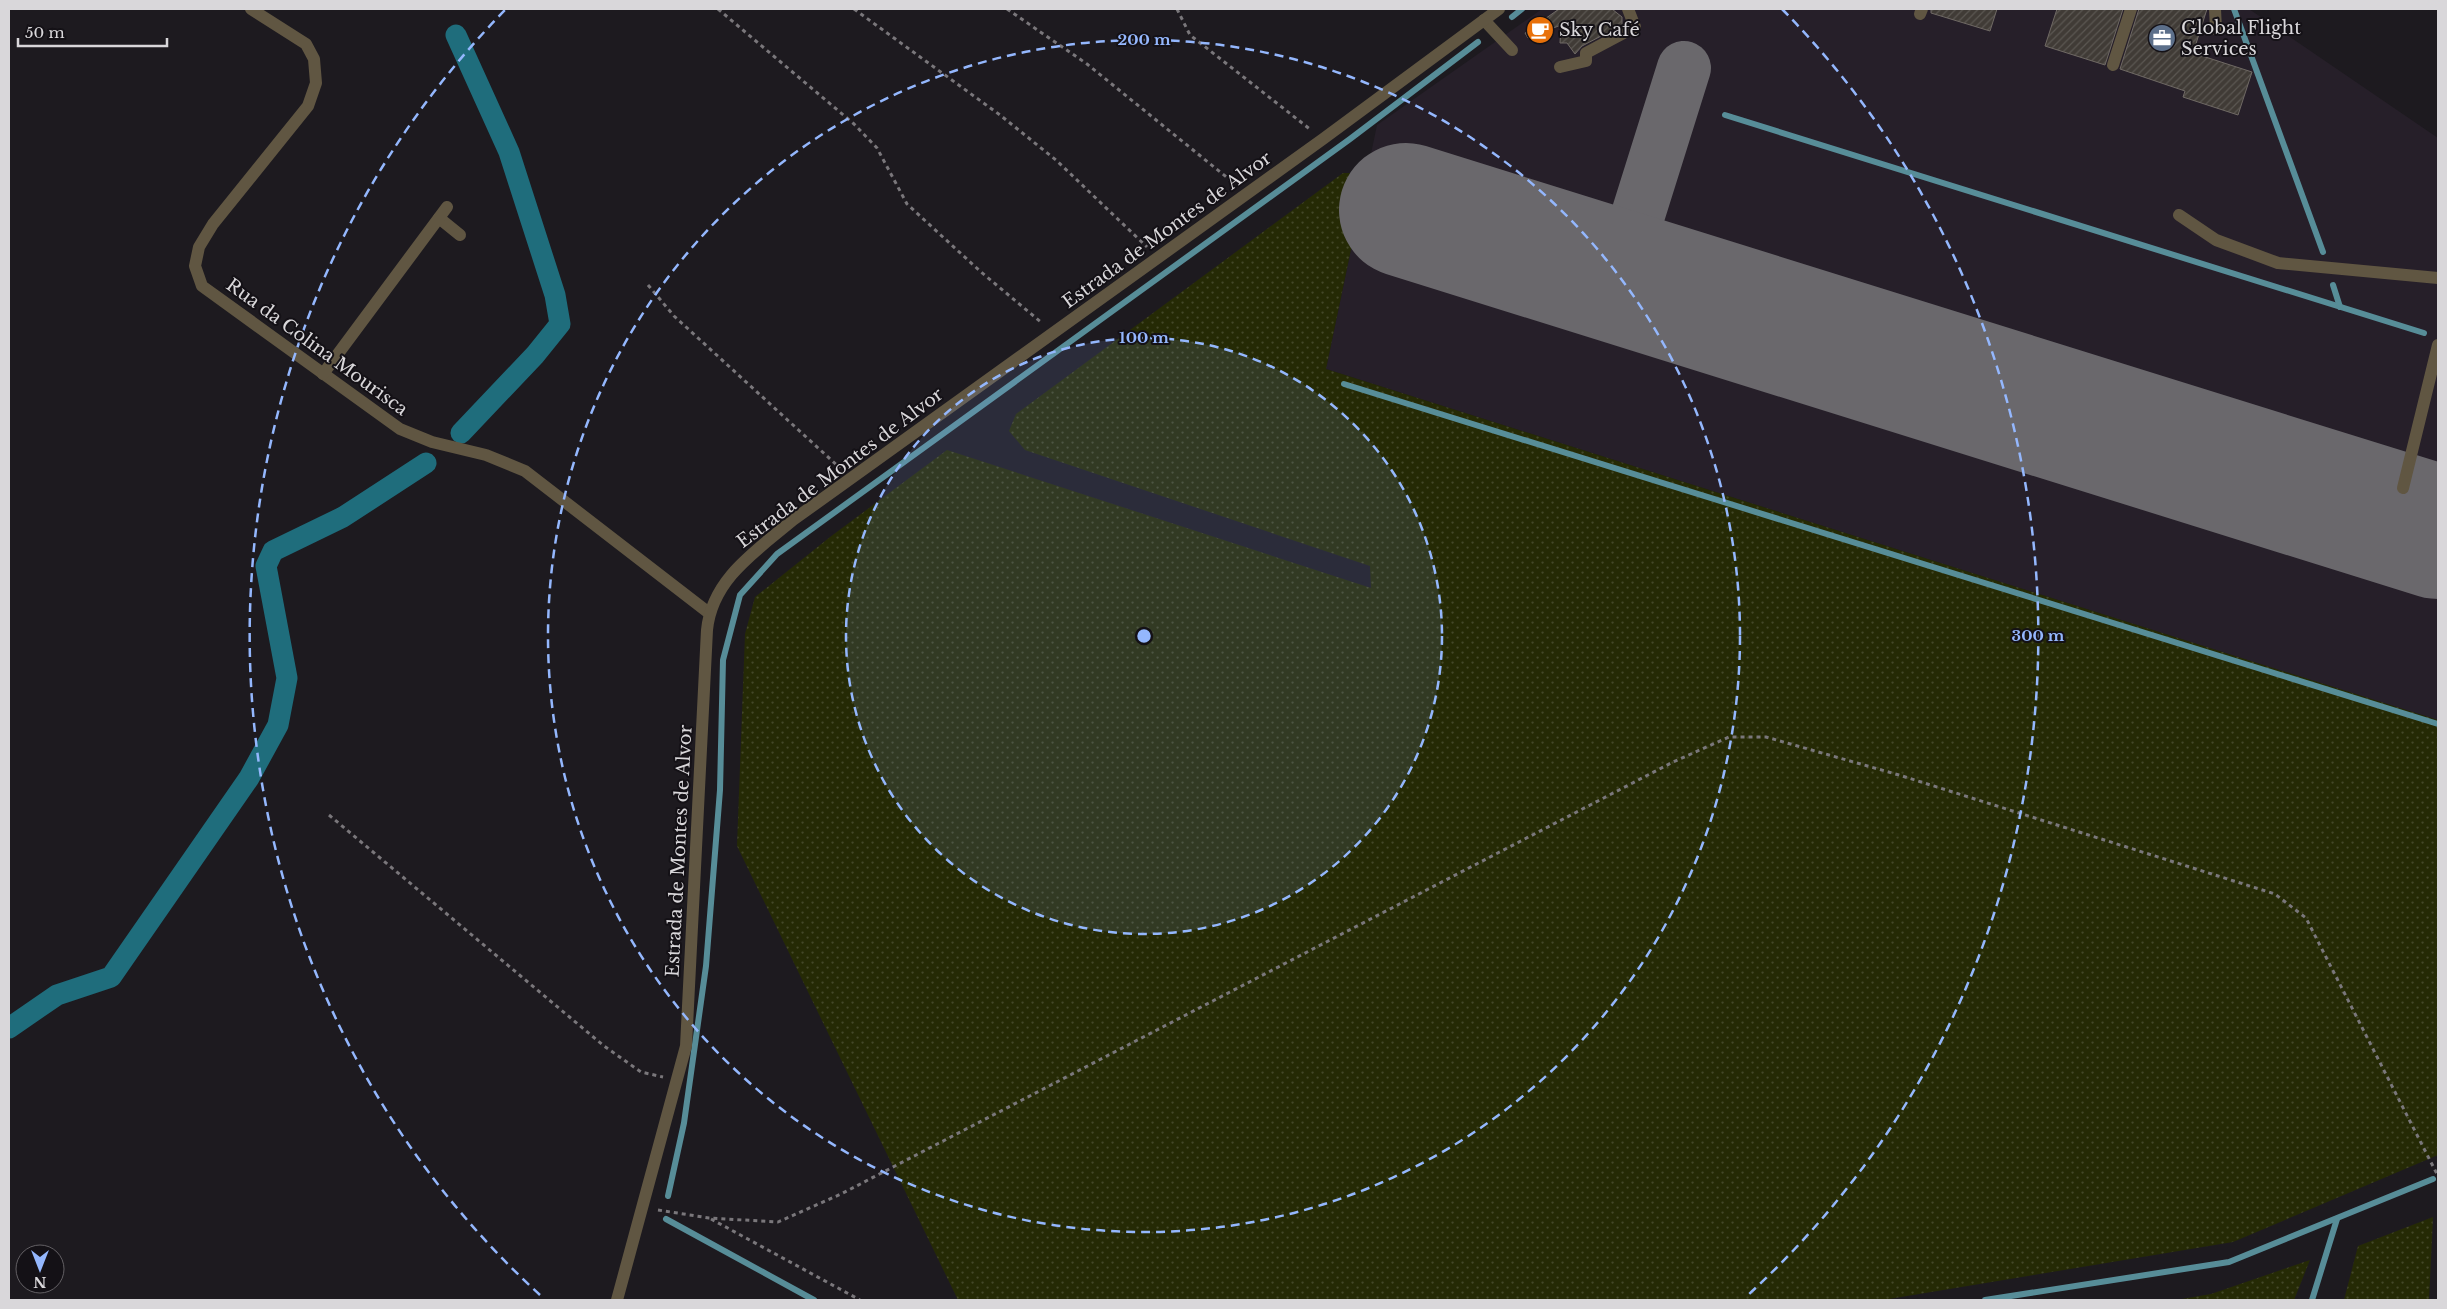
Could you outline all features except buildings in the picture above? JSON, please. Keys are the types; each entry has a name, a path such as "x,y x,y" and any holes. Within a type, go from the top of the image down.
{"street":[{"name":"Rua da Colina Mourisca","path":"251,9 306,44 314,59 316,83 308,106 213,224 200,247 195,266 202,286 400,429 432,442 486,455 525,471 709,613"},
{"name":"Estrada de Montes de Alvor","path":"617,1300 686,1046 709,613 718,593 738,565 792,520 1247,194 1499,9"},
{"path":"1560,67 1586,60 1586,53 1635,28 1628,9"},
{"path":"2113,65 2131,9"},
{"path":"2215,9 2216,29"},
{"path":"1484,20 1512,50"},
{"path":"323,374 447,207"},
{"path":"2178,215 2216,240 2278,263 2438,278"},
{"path":"439,218 460,235"},
{"path":"2404,488 2438,345"}],"path":[{"path":"718,9 854,124 877,148 907,204 966,260 1054,333"},
{"path":"854,9 1000,116 1056,160 1158,258"},
{"path":"1007,9 1087,64 1247,194"},
{"path":"1177,9 1190,35 1323,139"},
{"path":"648,285 674,316 852,478"},
{"path":"642,1207 709,1218 778,1222 841,1194 1664,767 1729,737 1766,737 1898,775 2275,894 2306,918 2438,1176"},
{"path":"329,815 604,1046 641,1072 678,1081"},
{"path":"709,1218 860,1300"}],"shaded area":[{"path":"1542,9 2249,9 2438,138 2438,720 1326,369 1377,125"}],"green space":[{"path":"1343,173 1367,173 1326,369 2438,720 2438,1155 2233,1242 1883,1300 958,1300 737,846 745,634 755,597 830,537 947,450 1371,588 1370,566 1025,450 1009,431 1016,414"},
{"path":"2433,1217 2429,1300 2344,1300 2358,1246"},
{"path":"2310,1260 2294,1300 2176,1300 2211,1294"}],"waterway":[{"path":"1512,17 1522,9"},
{"path":"2234,9 2323,252"},
{"path":"456,35 509,152 555,295 560,324 535,355 461,433"},
{"path":"668,1196 684,1123 706,966 720,790 723,660 740,595 777,554 1350,139 1478,42"},
{"path":"1725,115 2424,333"},
{"path":"2333,285 2340,307"},
{"path":"1344,384 2438,724"},
{"path":"9,1028 57,995 111,977 249,778 278,725 287,678 266,566 273,551 343,517 426,463"},
{"path":"1985,1300 2229,1262 2433,1179"},
{"path":"666,1219 814,1300"},
{"path":"2312,1300 2337,1219"}],"taxiway":[{"path":"1598,270 1613,267 1626,253 1684,68"}],"runway":[{"path":"1406,210 2438,532"}],"place":[{"name":"Sky Café","path":"1540,30"},
{"name":"Global Flight Services","path":"2162,38"}]}
